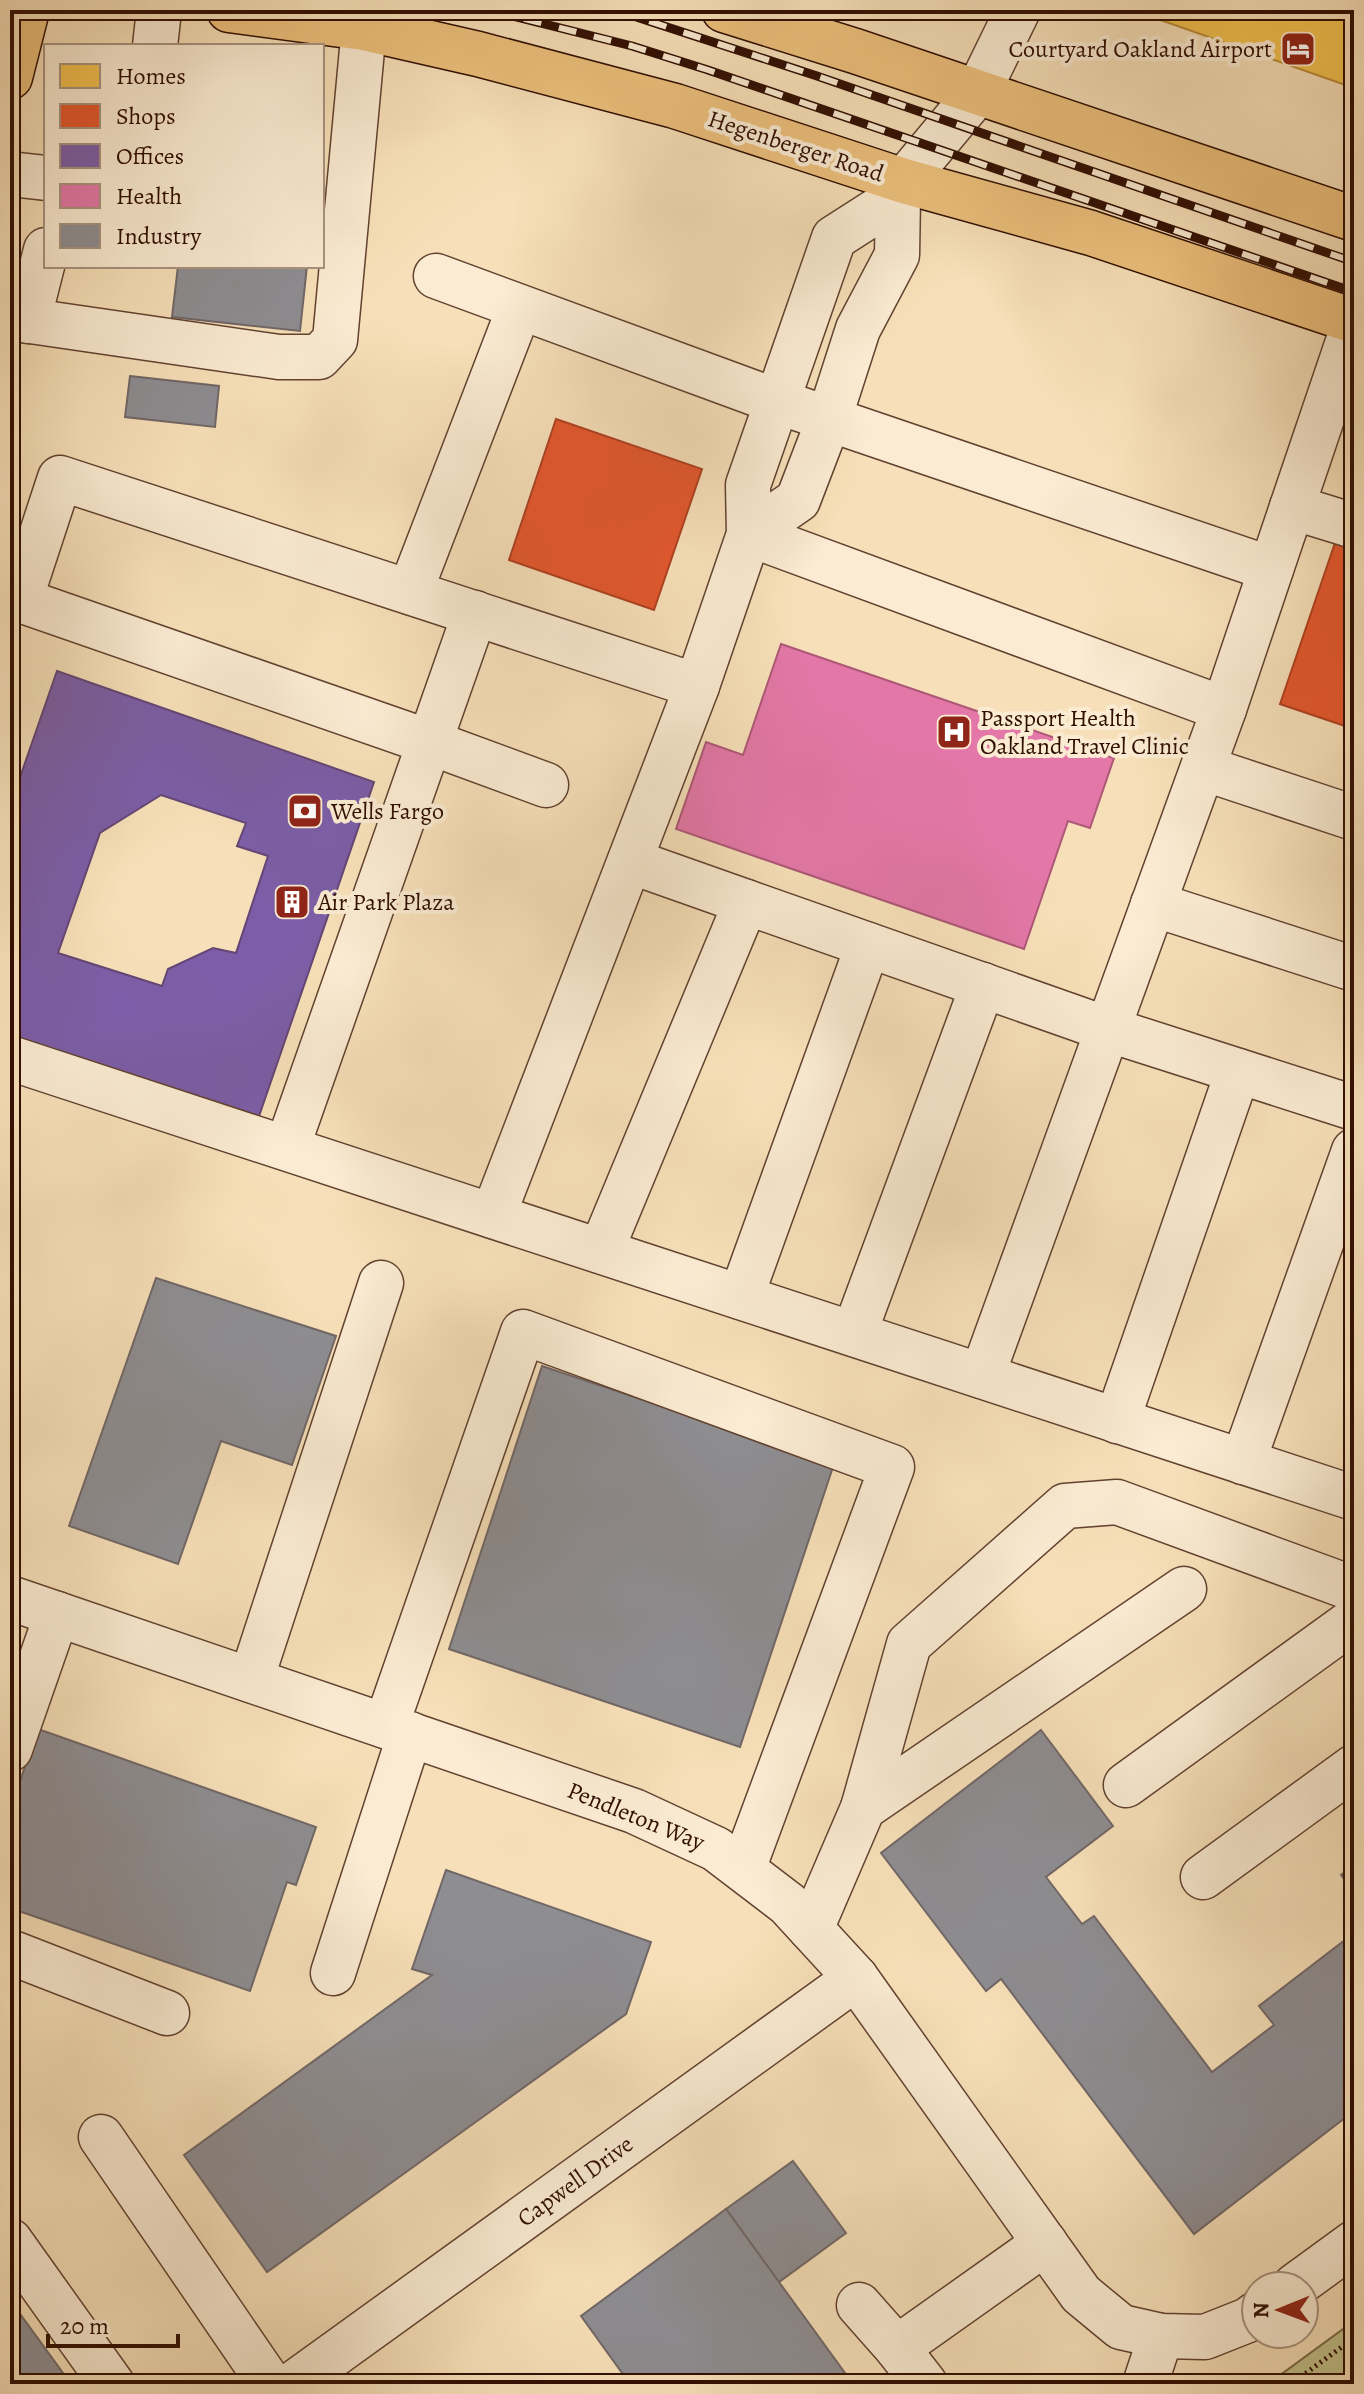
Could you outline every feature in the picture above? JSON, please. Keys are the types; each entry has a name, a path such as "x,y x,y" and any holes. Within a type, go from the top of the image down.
{"main road":[{"path":"10,77 27,10"},
{"name":"Hegenberger Road","path":"229,10 364,28 478,54 675,106 901,189 1091,233 1354,323"},
{"path":"724,10 1354,219"}],"street":[{"path":"155,44 159,10"},
{"path":"493,1216 697,686 749,534 748,485 834,238 901,189 978,92 1018,10"},
{"path":"44,255 19,320 279,357 319,357 335,340 364,28"},
{"path":"10,174 44,178"},
{"path":"749,534 798,500 829,419 858,329 897,255 901,189"},
{"path":"436,276 776,401 1271,569"},
{"path":"410,592 519,309"},
{"path":"982,1376 1224,709 1354,323"},
{"path":"546,785 15,598 60,478 697,686"},
{"path":"1292,507 1354,526"},
{"path":"749,534 1224,709"},
{"path":"287,1148 475,613"},
{"path":"1203,768 1354,818"},
{"path":"630,861 1107,1029 1354,1108"},
{"path":"601,1251 746,902"},
{"path":"1153,904 1354,969"},
{"path":"741,1297 868,945"},
{"path":"854,1334 983,985"},
{"path":"10,1058 1354,1498"},
{"path":"1117,1421 1238,1071"},
{"path":"1243,1462 1354,1151"},
{"path":"251,1680 381,1283"},
{"path":"333,1973 398,1730 523,1332 892,1467 743,1869"},
{"path":"811,1929 863,1808 909,1644 1065,1506 1117,1502 1354,1589"},
{"path":"863,1808 1184,1589"},
{"name":"Pendleton Way","path":"10,1598 634,1811 716,1849 788,1904 856,1978 1081,2294 1121,2327 1161,2336 1205,2337 1240,2321"},
{"path":"10,1749 57,1614"},
{"path":"1126,1785 1354,1620"},
{"path":"1203,1877 1354,1767"},
{"path":"10,1952 167,2013"},
{"name":"Capwell Drive","path":"292,2383 856,1978"},
{"path":"101,2137 292,2383"},
{"path":"10,2241 112,2384"},
{"path":"897,2348 1045,2243"},
{"path":"1317,2270 1354,2243"},
{"path":"859,2305 925,2384"},
{"path":"1145,2384 1161,2336"}],"path":[{"path":"1291,2384 1354,2338"}],"shaded area":[{"path":"1354,2321 1354,2384 1268,2384 1314,2350 1320,2350 1320,2346"}],"building: Homes":[{"name":"Courtyard Oakland Airport","path":"1132,10 1354,10 1354,88"}],"building: Shops":[{"path":"556,419 702,469 654,610 509,560"},
{"path":"1338,534 1354,540 1354,729 1280,704"}],"building: Offices":[{"name":"Air Park Plaza","path":"57,671 374,782 257,1122 10,1036 10,806","holes":["161,795 246,823 237,846 268,856 236,953 213,948 168,969 162,986 58,953 100,833"]}],"building: Health":[{"path":"781,644 1114,758 1090,828 1068,821 1024,949 676,829 706,742 743,755"}],"building: Industry":[{"path":"178,268 307,268 300,331 172,317"},
{"path":"130,376 219,386 215,427 125,417"},
{"path":"156,1278 336,1336 292,1465 221,1441 178,1564 69,1526"},
{"path":"542,1366 834,1464 740,1747 449,1649"},
{"path":"38,1729 316,1827 296,1885 287,1882 250,1991 10,1908 10,1835 18,1814 10,1810"},
{"path":"1041,1730 1113,1826 1046,1877 1082,1924 1094,1916 1212,2072 1274,2025 1259,2006 1354,1933 1354,2111 1194,2234 1001,1979 986,1991 881,1853"},
{"path":"1354,1865 1354,1892 1341,1875"},
{"path":"446,1870 651,1942 626,2014 267,2272 184,2155 432,1975 412,1969"},
{"path":"793,2161 846,2233 779,2282 726,2209"},
{"path":"726,2209 853,2384 630,2384 581,2316"},
{"path":"10,2300 71,2384 10,2384"}],"railway":[{"path":"489,10 632,46 708,70 1354,292"},
{"path":"615,10 817,76 1354,262"}],"place":[{"name":"Courtyard Oakland Airport","path":"1298,49"},
{"name":"Passport Health Oakland Travel Clinic","path":"954,732"},
{"name":"Wells Fargo","path":"305,811"},
{"name":"Air Park Plaza","path":"292,902"}]}
